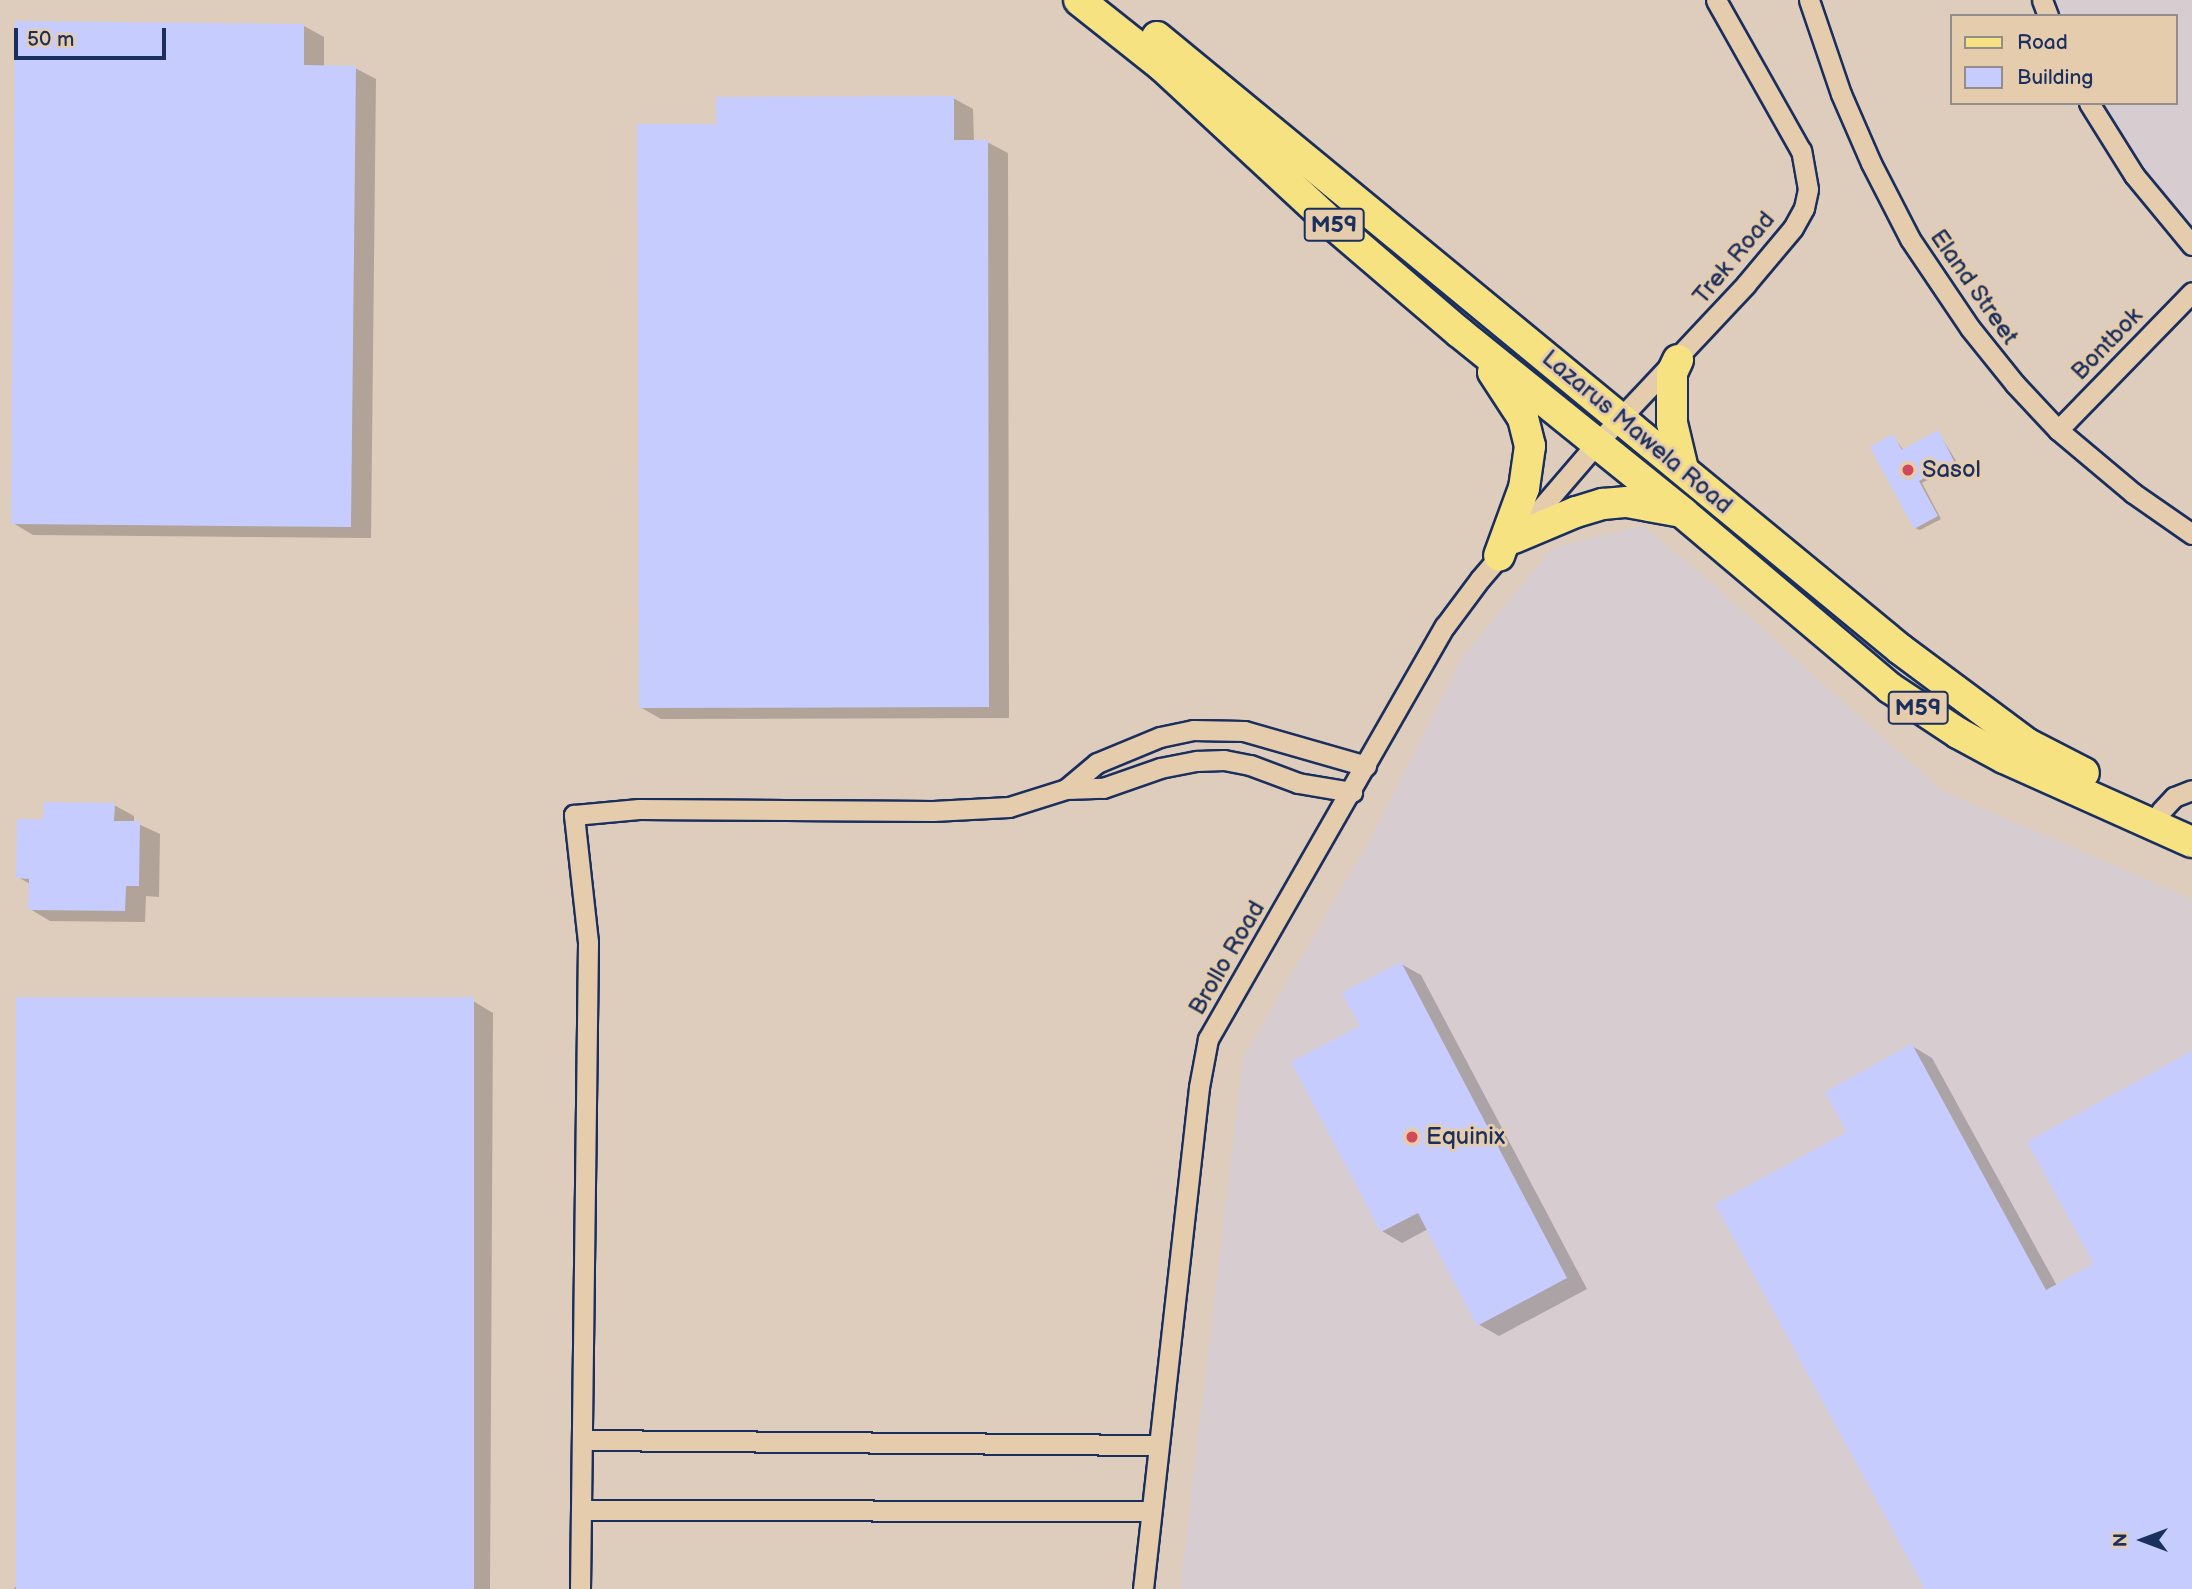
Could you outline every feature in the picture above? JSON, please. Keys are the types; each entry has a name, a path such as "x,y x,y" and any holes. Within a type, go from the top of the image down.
{"main road":[{"name":"Lazarus Mawela Road","path":"1079,0 1162,66 1334,225 1596,444"},
{"name":"Lazarus Mawela Road","path":"1108,0 1225,91 1900,649 2025,743 2192,824"},
{"path":"1460,332 1508,391 1528,431 1530,446 1527,478 1507,547"},
{"path":"1678,360 1672,373 1672,423 1683,469"},
{"name":"M59","path":"1596,444 1683,513"},
{"path":"1507,547 1603,504 1650,504 1683,513"},
{"name":"Lazarus Mawela Road","path":"1683,513 1890,688 1940,723 2004,758 2192,842"}],"street":[{"name":"Trek Road","path":"1596,444 1678,360 1793,228 1808,189 1801,151 1716,0"},
{"name":"Eland Street","path":"1809,0 1854,126 1910,239 1970,328 2015,384 2058,430 2124,486 2192,534"},
{"path":"2090,105 2134,175 2192,244"},
{"name":"Bontbok","path":"2058,430 2192,292"},
{"name":"Brollo Road","path":"1143,1589 1205,1048 1445,626 1507,547 1596,444"},
{"path":"1066,789 1097,763 1160,737 1193,730 1244,731 1366,766"},
{"path":"580,1589 588,942 574,815 639,809 969,810 1009,807 1066,789 1103,788 1177,764 1224,760 1270,771 1298,783 1352,792"},
{"path":"2161,811 2174,797 2192,790"},
{"path":"583,1440 1158,1445"},
{"path":"582,1510 1151,1511"}],"shaded area":[{"path":"2045,0 2192,0 2192,244 2092,105 2178,105 2178,14 2050,14"},
{"path":"1643,526 1713,584 1941,790 2192,899 2192,1589 1180,1589 1243,1057 1368,843 1461,659 1552,548"}],"building":[{"path":"15,21 304,24 304,65 356,66 351,527 11,524"},
{"path":"954,96 954,140 988,140 989,707 639,708 637,124 716,124 716,97"},
{"path":"1938,430 1954,461 1919,481 1938,516 1914,529 1870,447 1893,434 1902,450"},
{"path":"44,802 115,803 114,821 140,821 139,886 126,886 125,911 28,910 29,879 16,878 17,819 43,819"},
{"name":"Equinix","path":"1401,962 1567,1278 1477,1326 1418,1213 1381,1232 1291,1062 1360,1026 1342,993"},
{"path":"16,997 474,997 474,1589 16,1589"},
{"path":"1912,1044 2046,1290 2094,1264 2027,1142 2192,1051 2192,1589 1925,1589 1715,1204 1847,1132 1825,1092"}],"place":[{"name":"Sasol","path":"1908,470"},
{"name":"Equinix","path":"1412,1137"}]}
